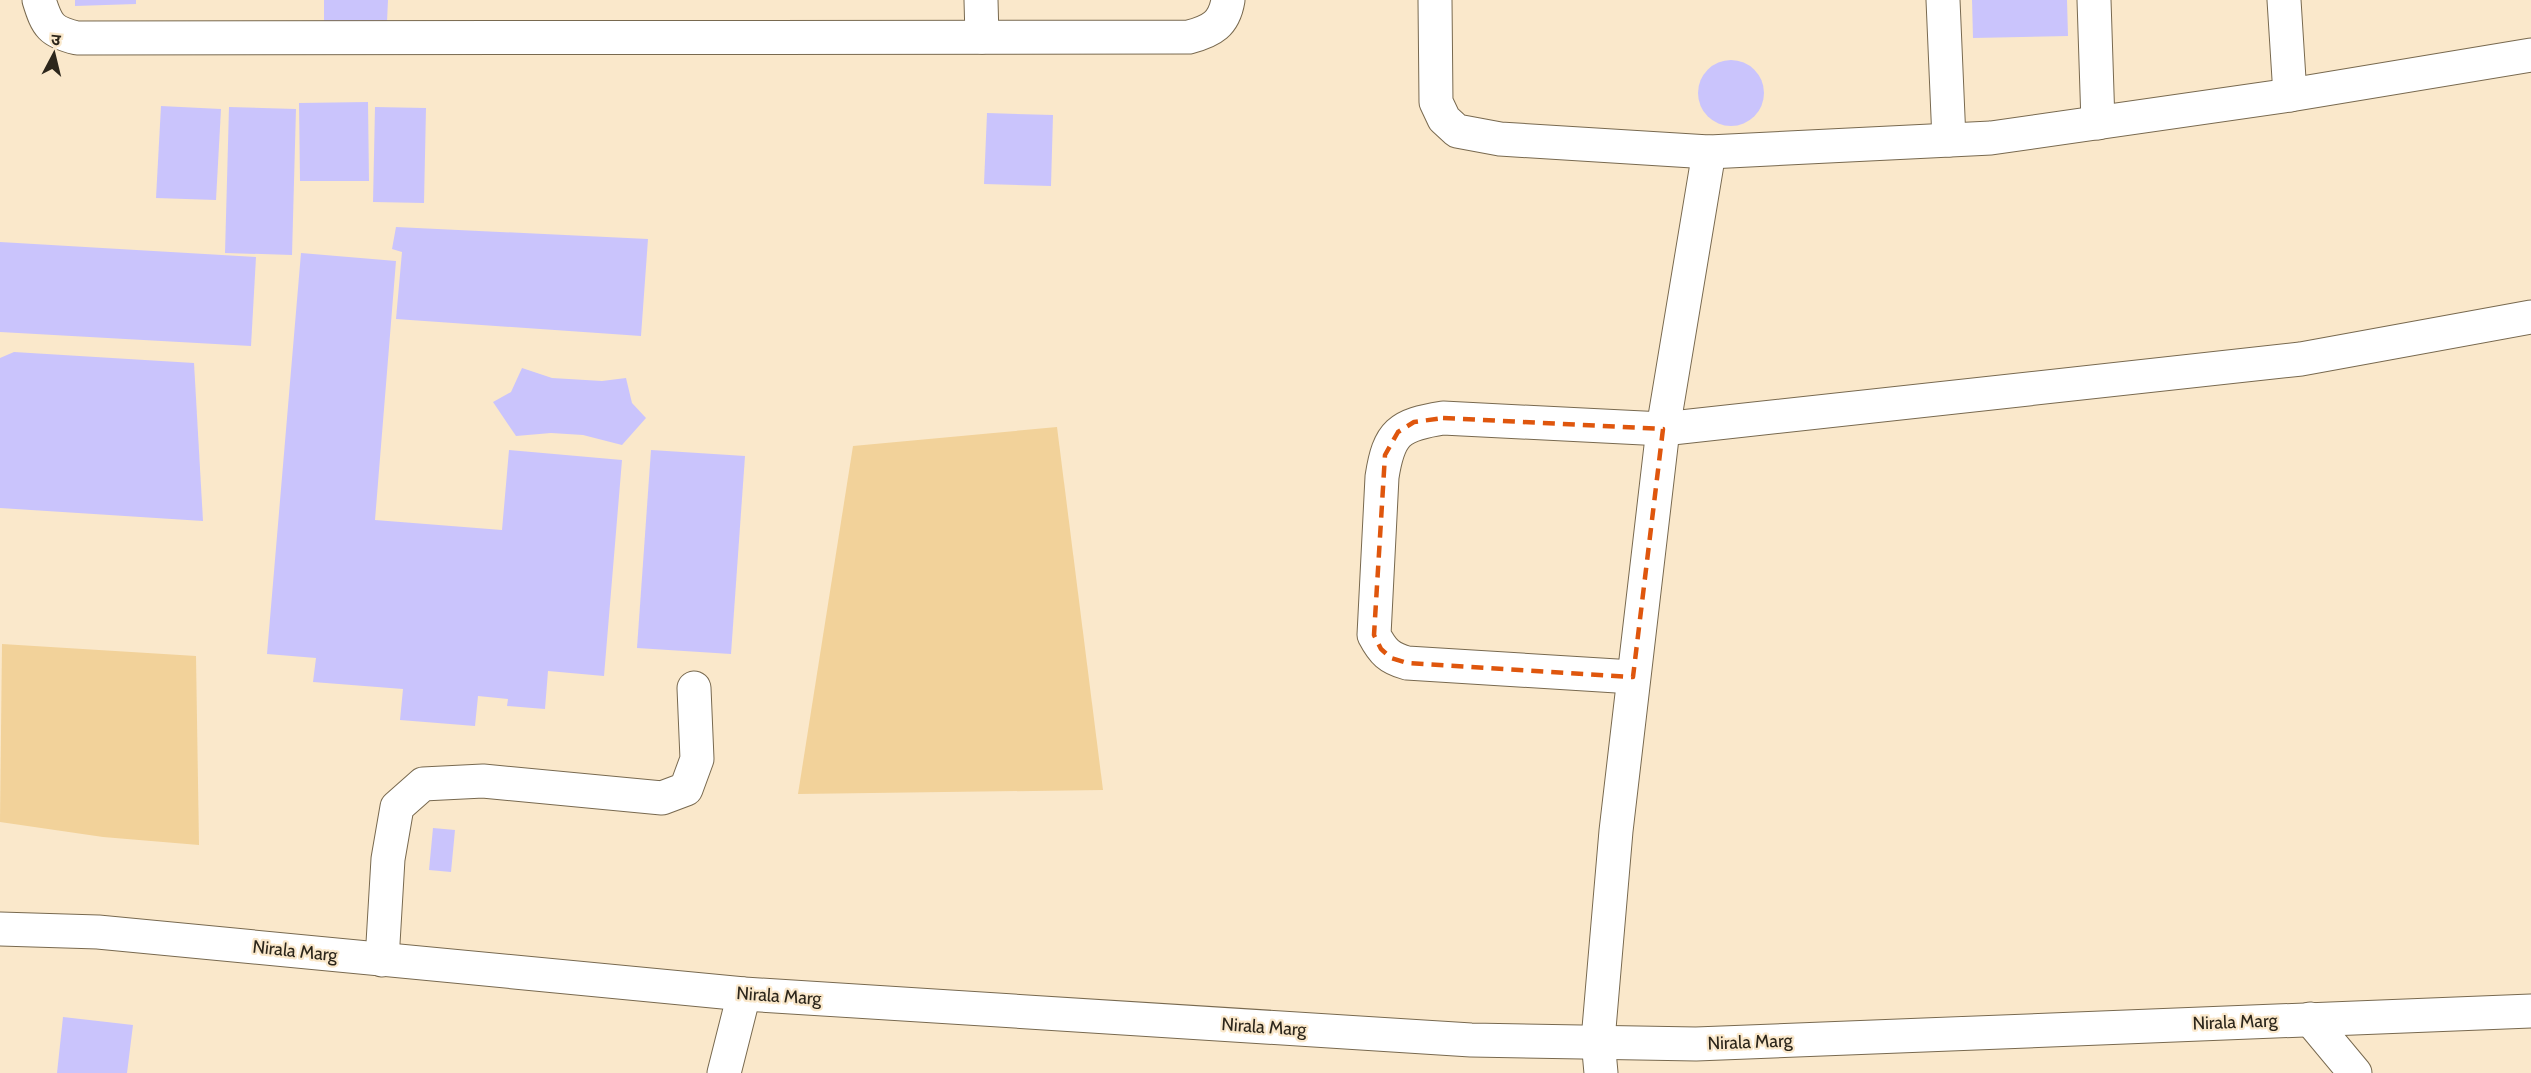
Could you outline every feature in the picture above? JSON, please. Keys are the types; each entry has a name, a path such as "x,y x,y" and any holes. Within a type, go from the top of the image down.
{"street":[{"path":"39,0 45,20 57,33 77,39 1189,37 1207,33 1218,25 1226,14 1228,0"},
{"path":"981,0 982,37"},
{"path":"1435,0 1436,102 1444,119 1457,131 1500,139 1709,152 1991,138 2290,95 2531,55"},
{"path":"1943,0 1949,140"},
{"path":"2094,0 2098,123"},
{"path":"2284,0 2290,95"},
{"path":"1601,1073 1598,1040 1616,831 1633,677 1663,429 1709,152"},
{"path":"1633,677 1407,663 1391,658 1381,649 1374,635 1382,477 1385,455 1398,432 1414,422 1443,418 1663,429 2301,359 2531,317"},
{"path":"382,960 388,859 397,807 423,784 483,780 662,798 686,789 696,759 694,688"},
{"name":"Nirala Marg","path":"0,929 98,932 744,994 1472,1040 1598,1040 1696,1044 2531,1011"},
{"path":"724,1073 744,994"},
{"path":"2310,1019 2355,1073"}],"highlighted area":[{"path":"1443,418 1663,429 1633,677 1407,663 1391,658 1381,649 1374,635 1382,477 1385,455 1398,432 1414,422"}],"shaded area":[{"path":"1057,427 1103,790 798,794 853,446"},
{"path":"2,644 196,656 199,845 103,837 0,822"}],"building":[{"path":"75,0 136,0 136,4 75,6"},
{"path":"324,0 388,0 387,22 324,21"},
{"path":"1972,0 2067,0 2068,36 1973,38"},
{"path":"1724,60 1738,60 1750,65 1759,74 1764,93 1762,106 1755,117 1738,126 1724,126 1712,121 1703,112 1698,100 1698,86 1703,74 1712,65"},
{"path":"368,102 369,181 300,181 299,103"},
{"path":"161,106 221,109 216,200 156,198"},
{"path":"229,107 296,109 292,255 225,253"},
{"path":"375,107 426,108 424,203 373,202"},
{"path":"987,113 1053,115 1051,186 984,184"},
{"path":"396,227 648,239 641,336 396,319 402,252 392,249"},
{"path":"0,242 256,257 251,346 0,332"},
{"path":"301,253 396,261 375,520 502,530 509,450 622,460 604,676 548,671 545,709 507,706 508,699 478,696 475,726 400,720 403,689 313,682 316,658 267,654"},
{"path":"14,352 194,363 203,521 0,508 0,358"},
{"path":"522,368 552,378 602,381 626,378 632,403 646,418 622,445 583,435 551,433 516,436 493,402 511,392"},
{"path":"651,450 745,456 731,654 637,648"},
{"path":"433,828 455,830 451,872 429,870"},
{"path":"63,1017 133,1025 127,1073 57,1073"}]}
